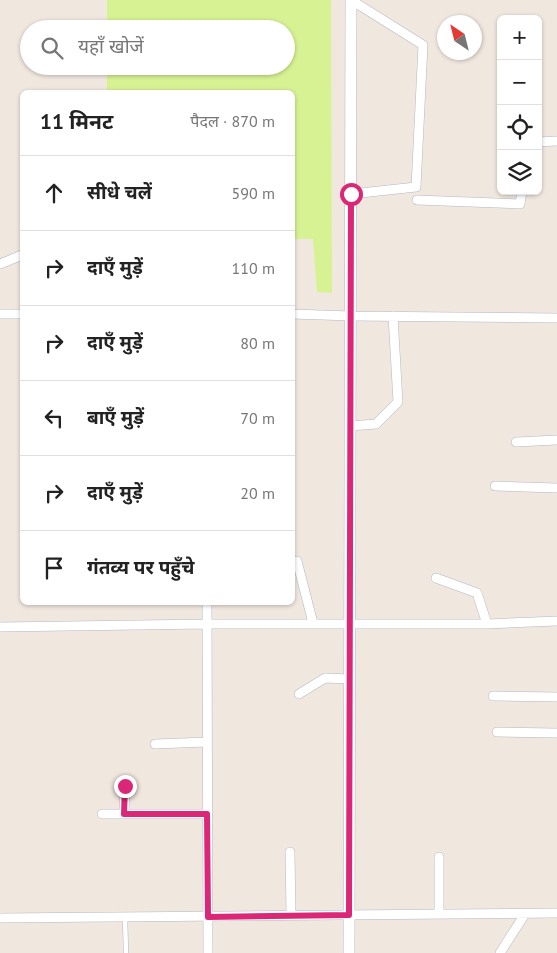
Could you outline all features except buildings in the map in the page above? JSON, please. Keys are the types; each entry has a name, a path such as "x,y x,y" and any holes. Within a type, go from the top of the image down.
{"street":[{"path":"351,0 423,45 416,187 351,194"},
{"path":"349,953 351,0"},
{"path":"542,142 557,141"},
{"path":"417,200 520,204 521,195"},
{"path":"0,264 20,256"},
{"path":"0,314 20,314"},
{"path":"295,314 557,318"},
{"path":"350,426 376,424 398,402 393,316"},
{"path":"516,442 557,440"},
{"path":"496,486 557,488"},
{"path":"297,561 313,623"},
{"path":"436,578 476,594 487,624"},
{"path":"207,605 208,953"},
{"path":"0,626 557,622"},
{"path":"299,694 324,678 349,679"},
{"path":"493,696 557,697"},
{"path":"497,732 557,733"},
{"path":"156,744 207,742"},
{"path":"124,814 125,786"},
{"path":"102,814 207,814"},
{"path":"290,852 290,915"},
{"path":"439,857 439,914"},
{"path":"0,918 557,913"},
{"path":"500,953 525,914"}],"lane":[{"path":"125,916 126,953"}],"green space":[{"path":"107,0 331,0 332,293 317,292 313,239 295,239 295,90 107,90 107,75 295,75 295,20 107,20"}],"route":[{"path":"125,786 124,814 207,814 208,917 349,915 351,194"}]}
